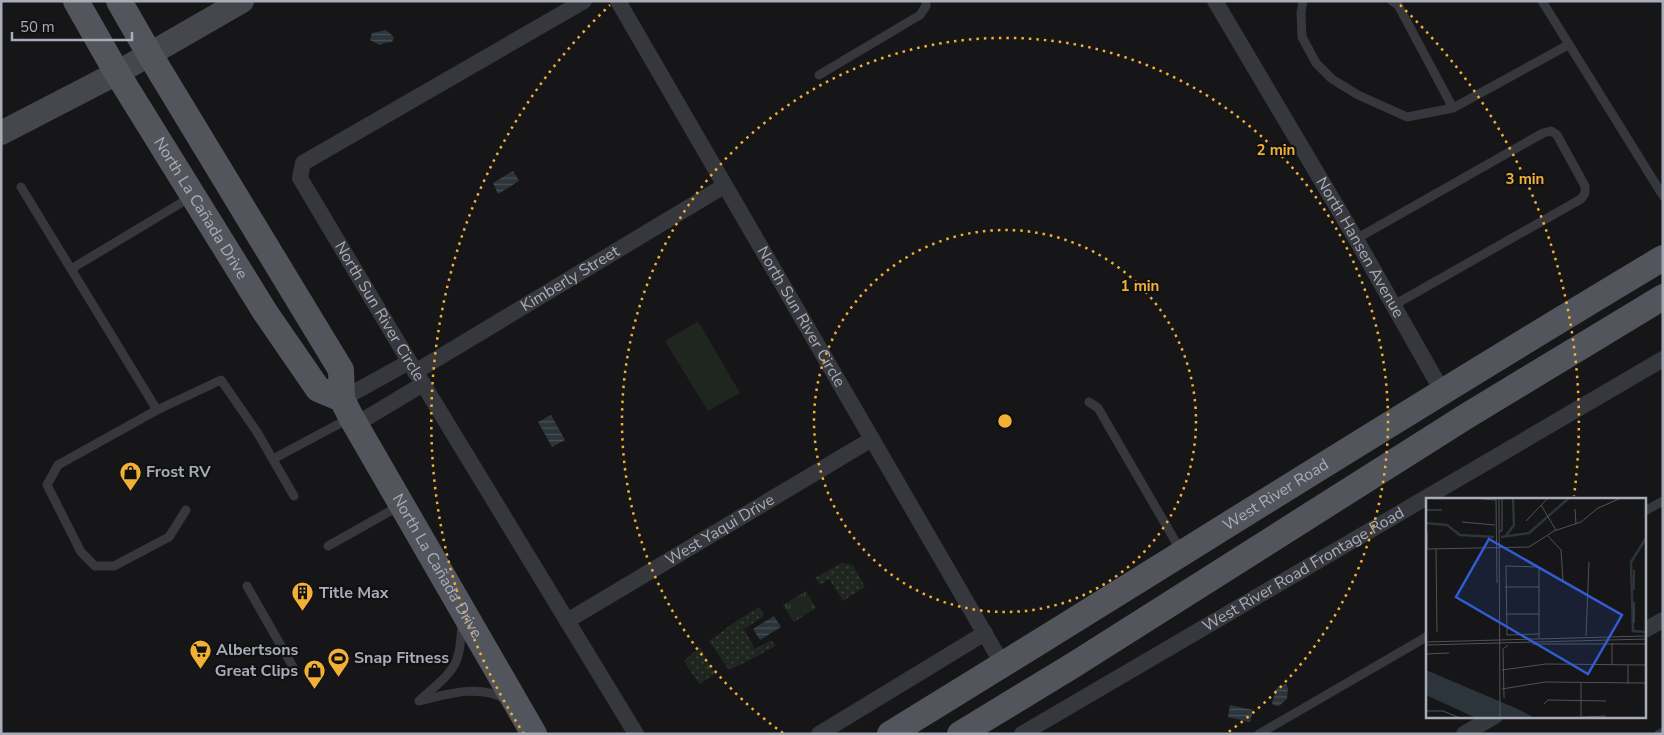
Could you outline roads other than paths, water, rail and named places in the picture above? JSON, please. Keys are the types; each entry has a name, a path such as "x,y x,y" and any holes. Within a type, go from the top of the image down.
{"main road":[{"name":"North La Cañada Drive","path":"76,1 117,73 265,312 318,389 350,414"},
{"name":"North La Cañada Drive","path":"119,1 340,370 350,414 526,724"},
{"name":"West River Road","path":"890,734 1442,391 1663,258"},
{"path":"960,734 1072,666 1465,418 1663,297"}],"street":[{"path":"1,133 150,55 242,1"},
{"name":"North Sun River Circle","path":"584,1 303,163 300,178 416,373 636,734"},
{"name":"North Sun River Circle","path":"618,1 1003,665"},
{"name":"North Hansen Avenue","path":"1218,2 1442,391"},
{"name":"Kimberly Street","path":"350,414 724,186"},
{"name":"West River Road Frontage Road","path":"1022,734 1663,359"},
{"name":"Kimberly Street","path":"350,414 416,373"},
{"name":"West Yaqui Drive","path":"567,621 872,439"},
{"path":"1646,629 1663,620"},
{"path":"819,734 985,633"},
{"path":"1464,734 1492,718"}],"lane":[{"path":"819,74 920,16 926,6 926,1"},
{"path":"1303,1 1301,13 1302,37 1316,63 1332,79 1358,95 1408,117 1453,108 1568,44"},
{"path":"1392,1 1398,5 1453,108"},
{"path":"1542,1 1663,196"},
{"path":"1356,239 1543,133 1551,131 1557,135 1585,186 1585,193 1581,199 1394,305"},
{"path":"21,187 157,410"},
{"path":"71,269 193,196"},
{"path":"186,510 168,537 114,566 95,566 81,552 47,485 58,465 157,410 222,380 273,459 294,496"},
{"path":"1090,402 1098,408 1183,553"},
{"path":"273,459 350,414"},
{"path":"1646,510 1663,501"},
{"path":"328,546 401,505"},
{"path":"247,586 293,667"},
{"path":"462,611 460,646 456,662 448,674 419,702 469,690 500,696 526,724"},
{"path":"1259,734 1426,637"},
{"path":"1659,734 1663,732"}],"place":[{"name":"Frost RV","path":"130,491"},
{"name":"Title Max","path":"303,612"},
{"name":"Albertsons","path":"200,669"},
{"name":"Snap Fitness","path":"338,677"},
{"name":"Great Clips","path":"314,690"}]}
